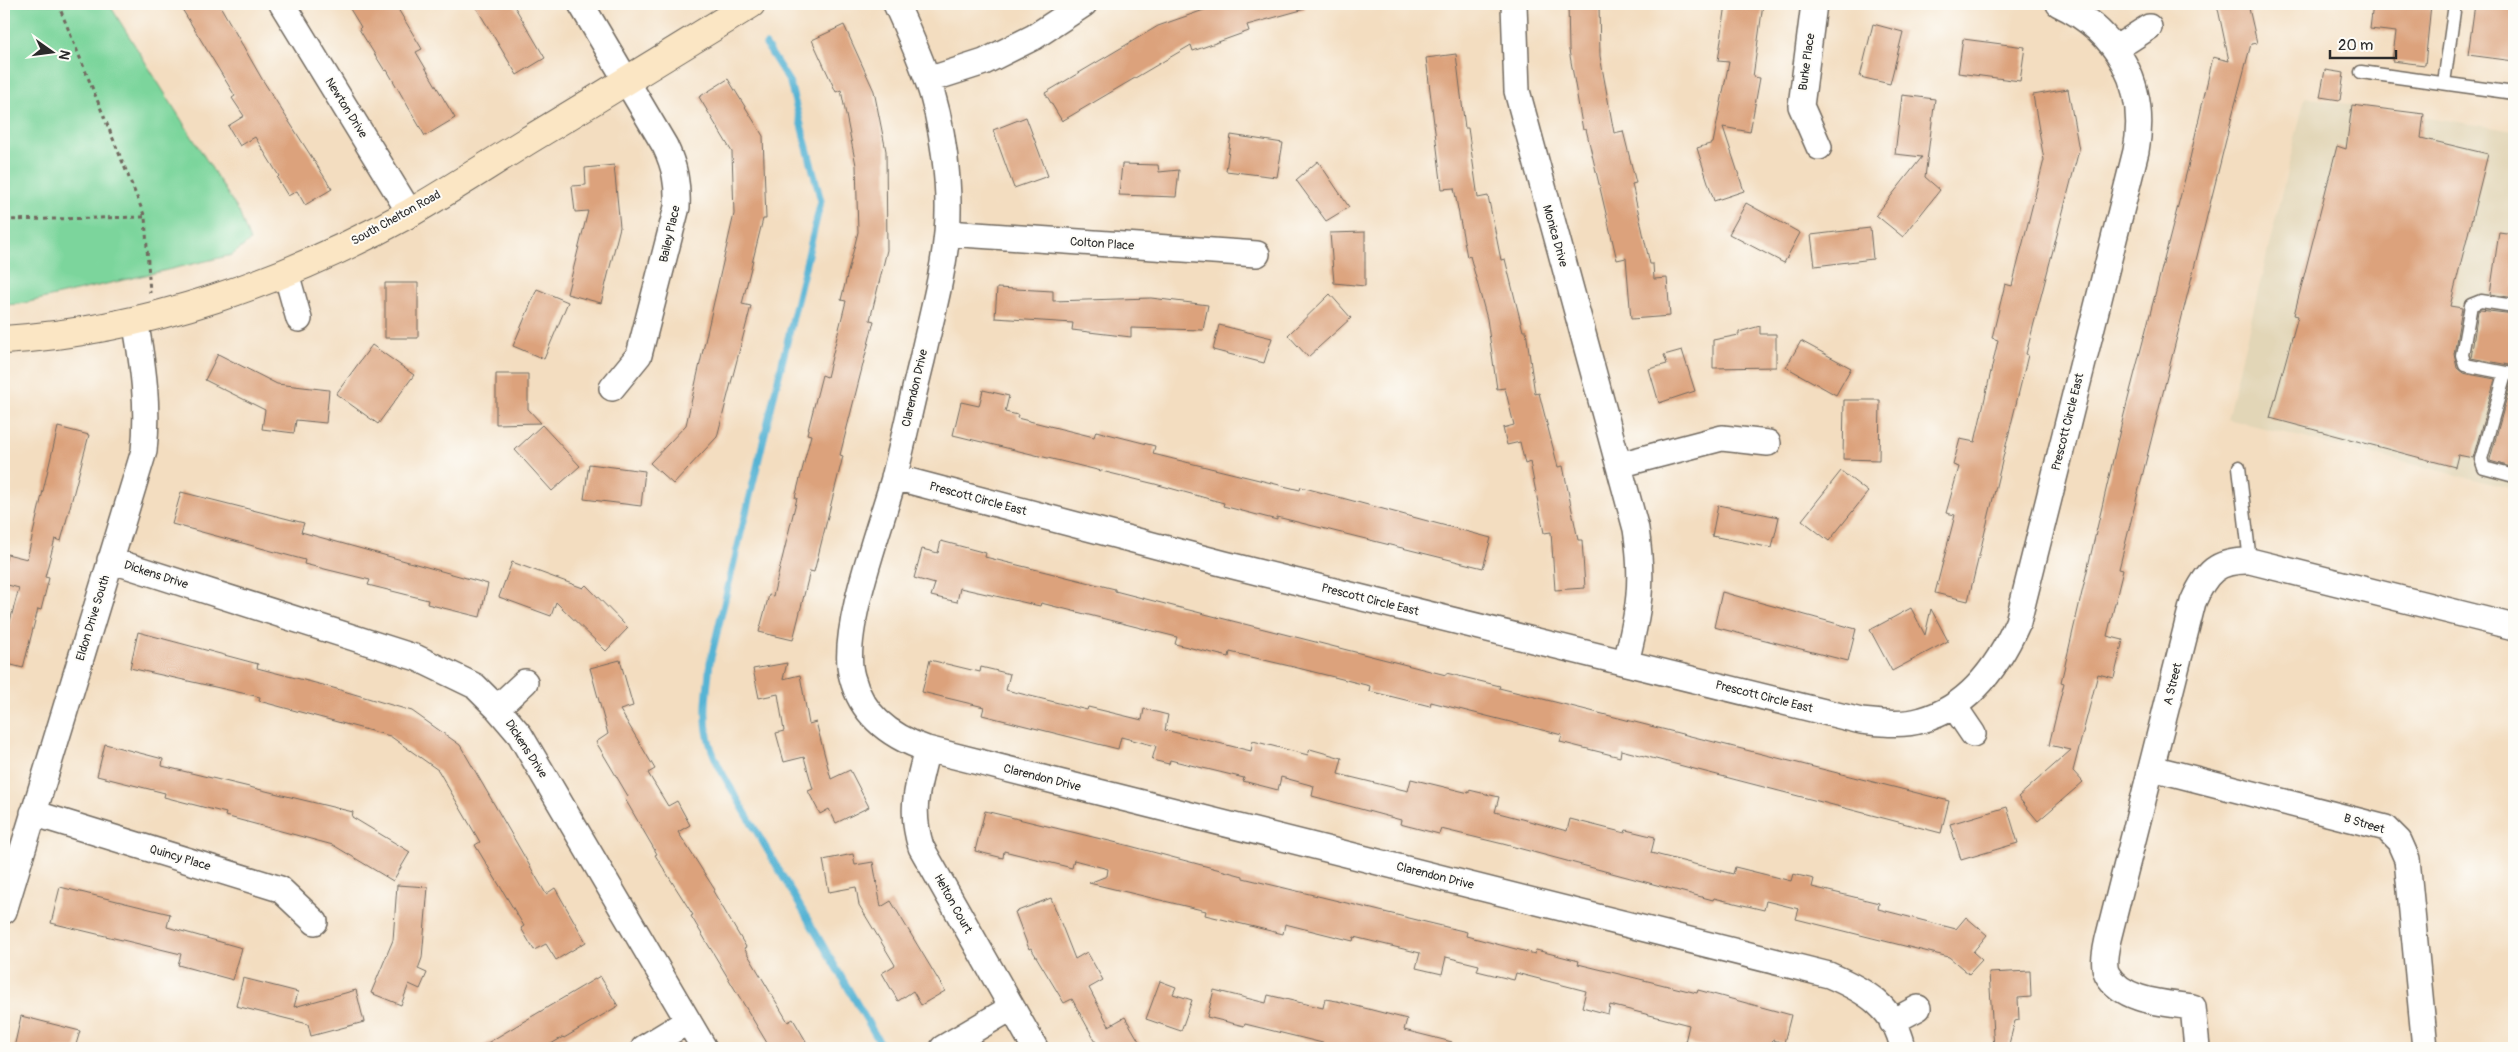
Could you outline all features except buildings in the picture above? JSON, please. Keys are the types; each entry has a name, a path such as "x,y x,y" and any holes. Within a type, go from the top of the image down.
{"main road":[{"name":"South Chelton Road","path":"4,340 70,332 181,309 286,273 335,251 410,212 750,4"}],"street":[{"name":"Newton Drive","path":"282,4 410,212"},
{"name":"Bailey Place","path":"581,4 628,80 665,146 674,167 678,186 678,207 639,355 612,388"},
{"name":"Clarendon Drive","path":"896,4 928,80 944,162 947,233 936,299 894,477 855,612 850,647 851,676 862,702 879,725 902,741 927,749 1829,975 1856,986 1878,1002 1892,1022 1903,1048"},
{"path":"928,80 984,62 1034,37 1084,4"},
{"name":"Monica Drive","path":"1514,4 1516,91 1636,530 1641,565 1636,621 1626,662"},
{"name":"Burke Place","path":"1814,4 1801,106 1819,147"},
{"name":"Prescott Circle East","path":"894,477 1225,564 1861,721 1894,724 1922,720 1954,706 1980,684 2005,652 2018,622 2140,132 2136,91 2128,69 2102,31 2082,16 2059,4"},
{"path":"2115,49 2149,27"},
{"name":"Colton Place","path":"947,233 1257,254"},
{"path":"286,273 299,319"},
{"name":"Eldon Drive South","path":"4,911 144,451 147,422 143,318"},
{"path":"1619,465 1722,438 1768,443"},
{"name":"Dickens Drive","path":"110,560 417,658 475,686 520,735 704,1048"},
{"name":"A Street","path":"2196,1048 2193,1007 2150,1001 2117,986 2106,972 2105,956 2193,602 2200,587 2219,565 2234,561 2250,561 2514,627"},
{"path":"497,708 525,682"},
{"path":"1954,706 1973,734"},
{"name":"Helton Court","path":"927,749 914,802 914,825 921,847 1035,1048"},
{"name":"B Street","path":"2152,768 2398,830 2399,841 2407,859 2425,1048"},
{"name":"Quincy Place","path":"34,813 280,889 315,922"},
{"path":"943,1048 1011,1008"},
{"path":"1892,1022 1918,1008"},
{"path":"644,1048 688,1021"}],"lane":[{"path":"2444,83 2455,4"},
{"path":"2361,72 2514,93"},
{"path":"2514,306 2481,301 2471,305 2462,355 2465,365 2510,373 2481,459 2484,468 2514,476"},
{"path":"2239,467 2250,561"}],"path":[{"path":"58,4 145,218 143,318"},
{"path":"4,220 145,218"}],"shaded area":[{"path":"2305,97 2514,131 2514,489 2227,419"}],"green space":[{"path":"4,4 109,4 239,212 250,241 232,255 20,304 4,305"}],"waterway":[{"path":"766,45 790,83 821,201 710,662 706,699 707,727 716,761 883,1048"}]}
